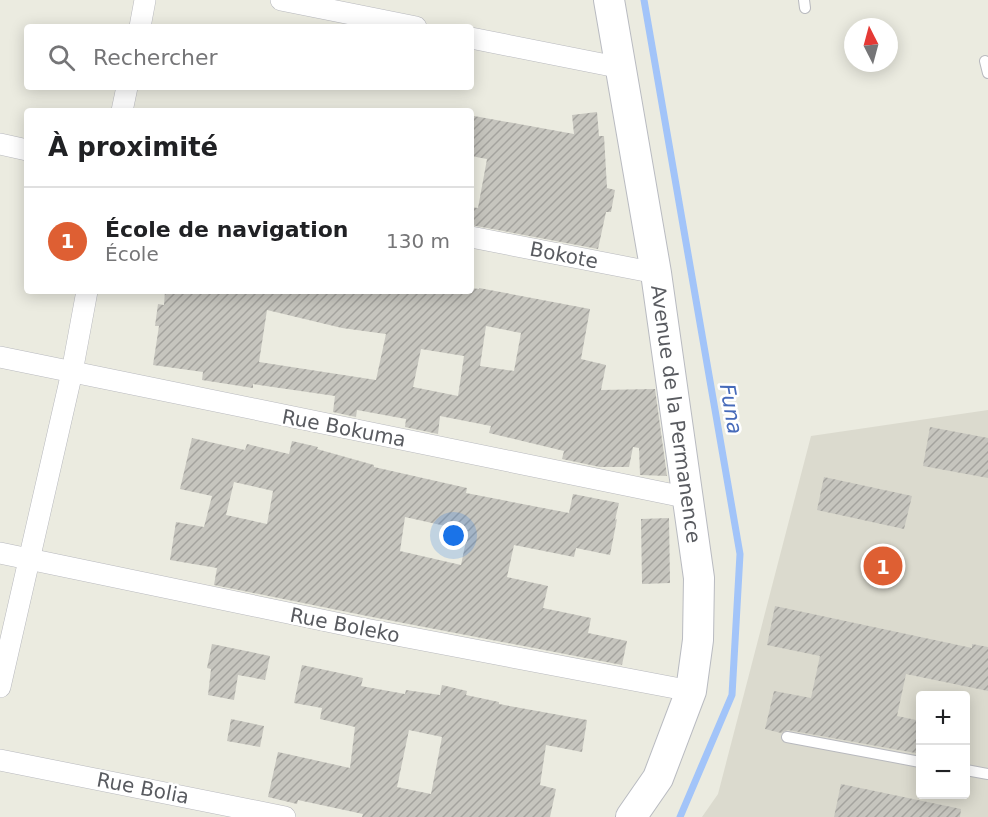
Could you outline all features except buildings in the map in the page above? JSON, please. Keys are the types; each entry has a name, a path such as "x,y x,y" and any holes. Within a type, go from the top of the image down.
{"street":[{"path":"141,24 145,0"},
{"path":"280,0 401,24"},
{"name":"Avenue de la Permanence","path":"609,0 656,273 699,578 698,640 691,691 658,778 631,817"},
{"path":"474,39 622,68"},
{"path":"123,108 126,90"},
{"path":"0,144 24,149"},
{"name":"Bokote","path":"474,238 656,273"},
{"path":"0,687 27,559 72,372 86,294"},
{"name":"Rue Bokuma","path":"0,357 688,498"},
{"name":"Rue Boleko","path":"0,553 365,629 691,691"},
{"name":"Rue Bolia","path":"0,760 285,817"}],"lane":[{"path":"985,61 988,74"},
{"path":"787,737 916,761"},
{"path":"970,771 988,774"}],"shaded area":[{"path":"988,410 988,817 702,817 718,794 811,436"}],"waterway":[{"name":"Funa","path":"644,0 740,554 732,695 680,817"}],"place":[{"name":"École de navigation","path":"883,566"}]}
